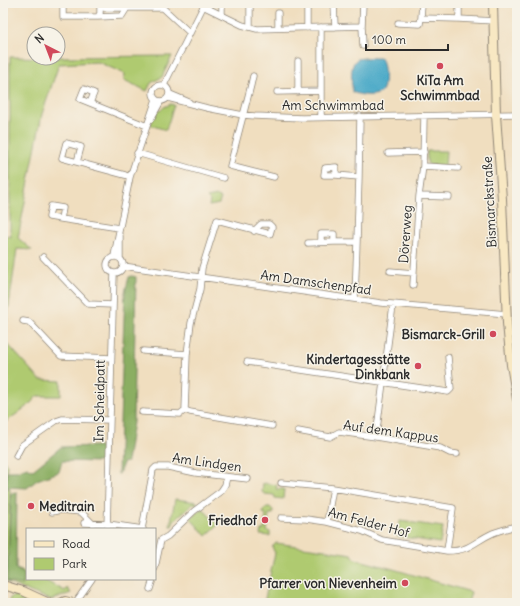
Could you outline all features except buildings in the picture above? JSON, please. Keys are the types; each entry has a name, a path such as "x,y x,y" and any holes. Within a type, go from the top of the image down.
{"street":[{"path":"63,3 63,17 122,16 127,8"},
{"path":"222,3 222,15"},
{"path":"250,3 250,27"},
{"path":"307,3 307,28"},
{"path":"334,3 335,27"},
{"path":"363,3 363,46"},
{"path":"398,23 420,24 422,3"},
{"path":"459,19 460,3"},
{"name":"Bismarckstraße","path":"493,3 496,115 502,200 507,314 511,365 517,399"},
{"path":"98,17 100,14 100,5 127,8 163,5 190,33"},
{"name":"Im Scheidpatt","path":"117,257 120,235 119,230 130,177 137,152 158,100 153,94 154,88 159,85 164,85 204,5 222,15 257,29 362,26"},
{"path":"278,13 278,28"},
{"path":"421,18 494,21"},
{"path":"321,27 321,117"},
{"path":"298,61 298,92"},
{"path":"253,76 230,166 274,177"},
{"path":"158,100 169,96 169,88 164,85"},
{"path":"277,92 321,91"},
{"name":"Am Schwimmbad","path":"169,96 195,105 243,115 302,118 517,114"},
{"path":"90,103 147,126"},
{"path":"355,298 360,116"},
{"name":"Dörerweg","path":"413,285 419,196 424,152 424,116"},
{"path":"137,152 224,178"},
{"path":"388,153 424,152"},
{"path":"77,162 130,177"},
{"path":"423,166 458,168"},
{"path":"336,176 359,177"},
{"name":"Dörerweg","path":"419,196 449,197"},
{"path":"61,219 119,230"},
{"path":"142,412 180,414 185,410 187,354 191,323 200,289 202,268 217,220 254,231"},
{"path":"308,243 357,242"},
{"path":"43,257 88,304 113,305"},
{"name":"Im Scheidpatt","path":"117,257 123,261 123,266"},
{"name":"Im Scheidpatt","path":"108,526 114,273 109,271 107,266 108,261 117,257"},
{"path":"114,273 121,270 123,266"},
{"name":"Am Damschenpfad","path":"123,266 355,298 393,305 507,314"},
{"name":"Dörerweg","path":"390,271 414,273"},
{"path":"376,437 393,305"},
{"path":"23,321 29,322 61,356 112,358"},
{"path":"143,351 187,354"},
{"path":"247,362 448,392 451,389 448,357"},
{"path":"185,410 272,426"},
{"path":"16,456 22,445 56,421 62,419 110,420"},
{"name":"Auf dem Kappus","path":"298,431 330,437 339,432 376,437 440,448 450,453 457,454"},
{"name":"Am Lindgen","path":"142,528 153,470 156,467 168,467 248,479"},
{"path":"156,563 161,540 168,536 194,511 221,491 225,485 227,477"},
{"path":"281,483 333,488 453,508 447,550"},
{"path":"327,522 333,488"},
{"path":"52,512 61,510 81,512 93,524"},
{"name":"Am Felder Hof","path":"281,518 327,522 362,531 382,540 457,551 466,549 495,532 517,526"},
{"path":"84,524 131,528"},
{"path":"156,537 161,540"},
{"path":"61,603 74,603 91,580"},
{"path":"150,589 152,580"},
{"path":"3,585 23,591 49,603"}],"green space":[{"path":"172,56 162,77 151,83 147,91 124,80 125,74 98,62 66,64 66,57"},
{"path":"10,57 26,57 26,66 58,66 42,114 18,238 32,250 17,249 4,340 40,380 61,381 61,396 37,396 30,404 3,424 3,235 11,237"},
{"path":"171,104 174,105 166,130 150,125 158,110 160,111 164,107"},
{"path":"427,151 446,151 445,166 429,165 427,162"},
{"path":"217,196 221,198 219,204 209,206 210,201 207,198"},
{"path":"129,277 136,277 133,422 127,462 123,463 118,474 125,292"},
{"path":"101,446 101,462 62,461 59,472 37,480 27,488 6,487 7,471 17,471 27,467 33,470 61,447"},
{"path":"3,461 7,464 5,488 10,489 7,582 16,569 26,573 26,580 44,580 65,591 67,588 71,593 51,600 3,581"},
{"path":"263,483 277,485 276,489 284,489 283,499 275,498 274,495 265,494 262,492"},
{"path":"11,493 17,493 16,569 24,574 23,585 7,582"},
{"path":"175,499 197,502 196,505 193,504 174,520 172,526 170,526"},
{"path":"270,507 273,510 273,514 269,514 267,531 270,532 270,536 260,535 261,530 264,530 266,514 263,513 263,510"},
{"path":"202,508 218,525 206,536 190,518"},
{"path":"400,521 443,527 440,543 397,536"},
{"path":"276,543 352,554 355,559 471,592 468,603 264,603 275,553 272,547"},
{"path":"16,595 36,603 8,603 10,598"}],"water":[{"path":"364,58 381,58 384,74 382,91 376,95 363,95 352,92 352,68 355,61"}],"place":[{"name":"KiTa Am Schwimmbad","path":"440,66"},
{"name":"Bismarck-Grill","path":"493,334"},
{"name":"Kindertagesstätte Dinkbank","path":"418,366"},
{"name":"Meditrain","path":"31,506"},
{"name":"Friedhof","path":"265,520"},
{"name":"Pfarrer von Nievenheim","path":"405,583"}]}
